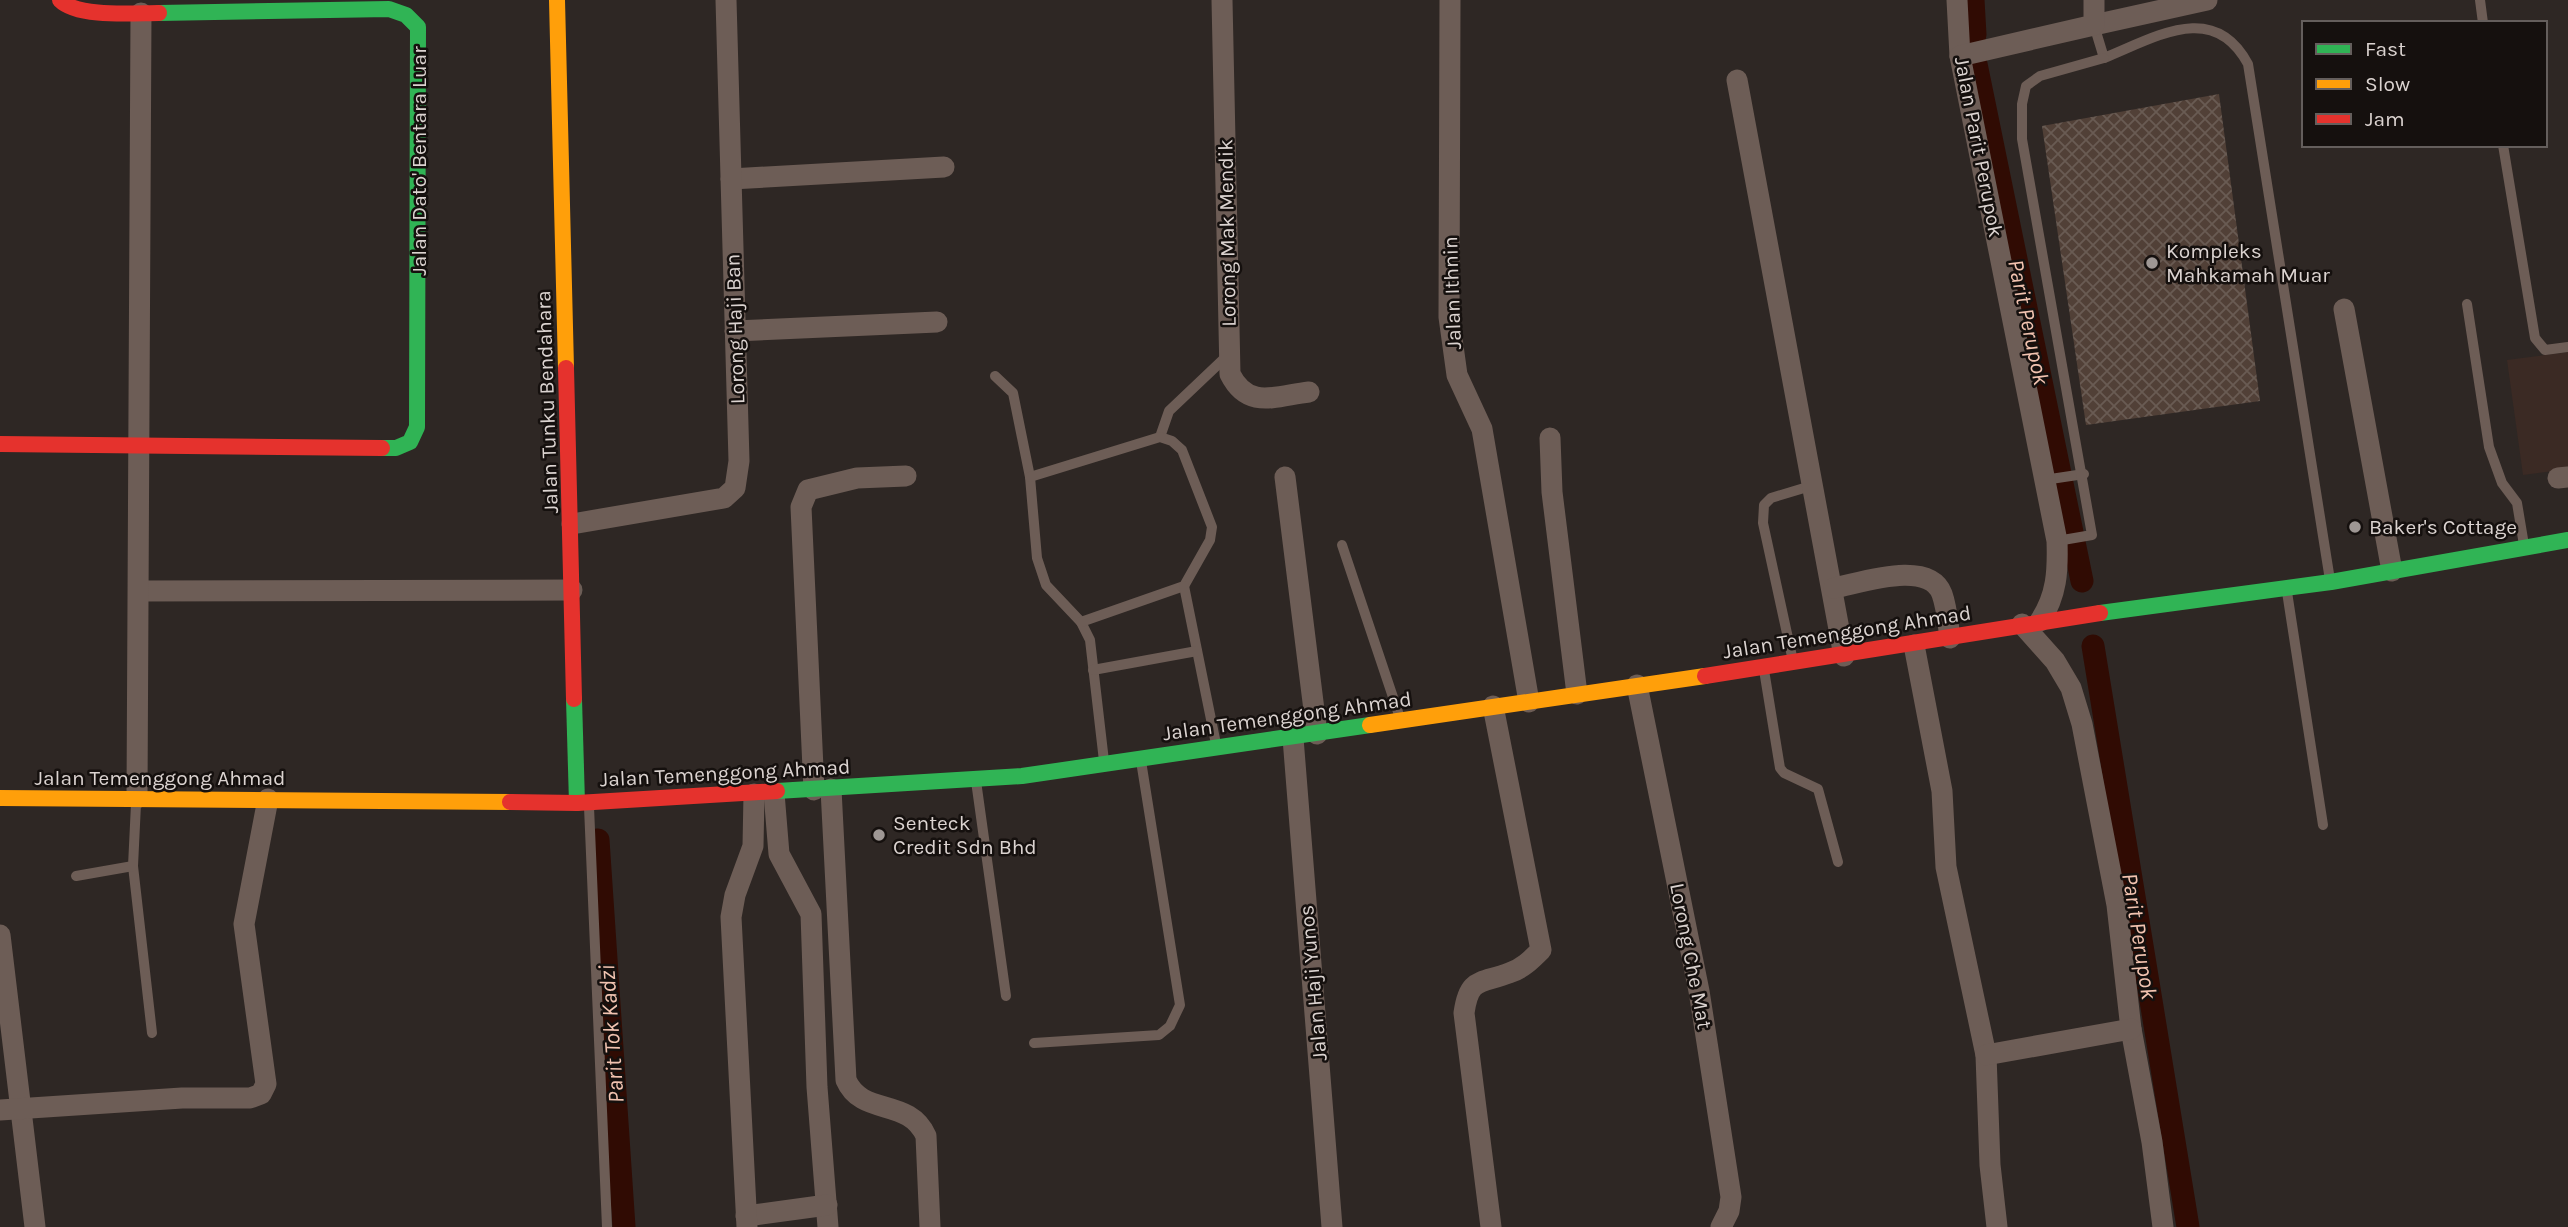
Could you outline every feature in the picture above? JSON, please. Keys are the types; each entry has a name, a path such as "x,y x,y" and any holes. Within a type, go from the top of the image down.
{"main road":[{"path":"60,0 81,11 141,13"},
{"name":"Jalan Tunku Bendahara","path":"557,0 572,590 583,803"},
{"name":"Jalan Dato' Bentara Luar","path":"139,445 396,449 410,442 417,427 419,41 418,27 406,15 389,9 141,13"},
{"path":"0,444 139,445"},
{"name":"Jalan Temenggong Ahmad","path":"0,798 583,803 976,779 1293,738 1493,706 1844,656 2031,623 2331,582 2568,540"}],"street":[{"name":"Lorong Haji Ban","path":"572,524 724,498 735,488 739,461 726,0"},
{"name":"Lorong Mak Mendik","path":"1222,0 1230,374 1238,390 1254,399 1309,392"},
{"name":"Jalan Ithnin","path":"1450,0 1449,317 1457,375 1482,429 1529,702"},
{"name":"Jalan Parit Perupok","path":"1957,0 1960,56 2057,541 2058,565 2052,602 2031,623"},
{"path":"2094,0 2094,25"},
{"path":"1960,56 2207,0"},
{"path":"137,798 141,13"},
{"path":"1737,80 1834,588 1844,656"},
{"path":"731,179 944,167"},
{"path":"2344,309 2392,571"},
{"path":"735,331 937,321"},
{"path":"1550,438 1552,492 1577,694"},
{"path":"906,476 857,478 808,490 801,507 846,1080 851,1091 862,1100 908,1114 921,1125 926,1136 930,1227"},
{"path":"1286,477 1317,734"},
{"path":"1834,588 1918,574 1932,581 1941,592 1950,638"},
{"path":"139,591 572,590"},
{"path":"2031,623 2071,688 2082,724 2117,905 2131,1029 2152,1142 2163,1227"},
{"path":"1914,645 1942,791 1946,867 1986,1055 1990,1165 1997,1227"},
{"name":"Lorong Che Mat","path":"1637,685 1703,1019 1731,1197 1730,1211 1721,1227"},
{"path":"1491,1227 1464,1013 1466,993 1481,980 1509,973 1526,964 1541,950 1493,706"},
{"name":"Jalan Haji Yunos","path":"1293,738 1332,1227"},
{"path":"764,793 779,854 811,914 817,1087 828,1227"},
{"path":"764,793 753,846 735,895 731,917 746,1222 827,1205"},
{"path":"0,1110 182,1098 250,1098 261,1094 266,1084 244,925 268,799"},
{"path":"0,935 35,1227"},
{"path":"1986,1055 2131,1029"}],"lane":[{"path":"2480,0 2483,21"},
{"path":"2094,25 2104,58"},
{"path":"2057,541 2092,535 2084,474 2022,139 2022,104 2026,86 2040,76 2104,58 2185,25 2212,28 2238,44 2248,64 2331,582"},
{"path":"2503,147 2535,338 2546,350 2568,347"},
{"path":"2467,304 2489,447 2502,483 2517,503 2524,548"},
{"path":"1160,437 1169,411 1230,353"},
{"path":"995,376 1013,393 1030,477 1037,558 1046,585 1081,622 1090,640 1104,764"},
{"path":"1030,477 1160,437 1172,441 1182,450 1212,527 1210,540 1184,586 1081,622"},
{"path":"2044,480 2084,474"},
{"path":"1794,663 1763,523 1764,505 1771,498 1814,485"},
{"path":"1342,545 1401,721"},
{"path":"1184,586 1217,748"},
{"path":"2286,589 2323,825"},
{"path":"1093,670 1198,651"},
{"path":"1764,667 1780,768 1784,773 1818,789 1838,862"},
{"path":"1034,1044 1159,1035 1170,1026 1181,1005 1141,759"},
{"path":"976,779 1006,996"},
{"path":"137,798 133,866 152,1033"},
{"path":"583,803 607,1227"},
{"path":"76,876 133,866"}],"shaded area":[{"path":"2568,352 2568,469 2523,475 2507,360"}],"building":[{"name":"Kompleks Mahkamah Muar","path":"2219,94 2260,401 2086,425 2042,126"}],"waterway":[{"name":"Parit Perupok","path":"1973,0 1975,35"},
{"name":"Parit Perupok","path":"1976,64 2082,581"},
{"name":"Parit Perupok","path":"2093,646 2188,1227"},
{"name":"Parit Tok Kadzi","path":"598,840 624,1227"}],"traffic: fast":[{"path":"159,13 389,9 406,15 418,27 417,427 410,442 396,448 382,448"},
{"path":"2100,613 2331,582 2568,540"},
{"path":"574,699 577,803"},
{"path":"777,791 1022,776 1370,725"}],"traffic: slow":[{"path":"557,0 566,368"},
{"path":"1370,725 1705,676"},
{"path":"0,798 510,802"}],"traffic: jam":[{"path":"60,0 68,6 93,12 159,13"},
{"path":"566,368 574,699"},
{"path":"0,444 382,448"},
{"path":"1705,676 2100,613"},
{"path":"510,802 577,803 777,791"}],"place":[{"name":"Kompleks Mahkamah Muar","path":"2152,263"},
{"name":"Baker's Cottage","path":"2355,527"},
{"name":"Senteck Credit Sdn Bhd","path":"879,835"}]}
